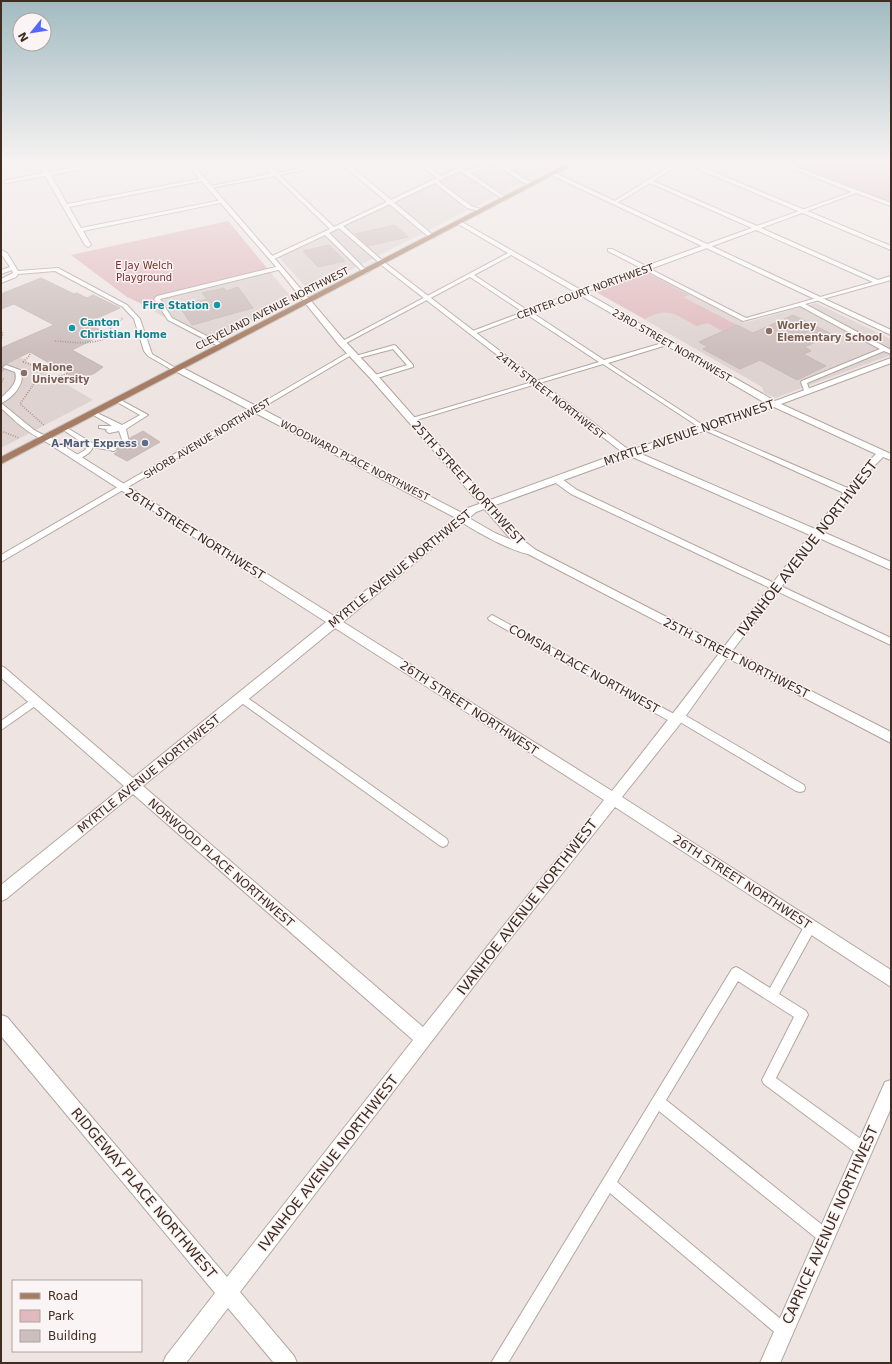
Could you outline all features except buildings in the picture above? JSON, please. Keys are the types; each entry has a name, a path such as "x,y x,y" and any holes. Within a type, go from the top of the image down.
{"main road":[{"name":"CLEVELAND AVENUE NORTHWEST","path":"1,461 455,226"}],"street":[{"path":"77,226 88,245"},
{"path":"80,230 102,226"},
{"name":"25TH STREET NORTHWEST","path":"243,226 272,258 342,343 374,377 520,543 532,552 891,738"},
{"path":"418,226 432,237"},
{"name":"23RD STREET NORTHWEST","path":"465,226 774,404 886,455"},
{"path":"665,226 891,333"},
{"path":"837,226 891,248"},
{"name":"24TH STREET NORTHWEST","path":"382,263 536,382 614,445 891,566"},
{"name":"MYRTLE AVENUE NORTHWEST","path":"1,894 472,510 630,453 774,404 891,360"},
{"name":"WOODWARD PLACE NORTHWEST","path":"177,369 455,512 469,523 514,546 532,552"},
{"name":"26TH STREET NORTHWEST","path":"45,438 612,799 891,979"},
{"name":"IVANHOE AVENUE NORTHWEST","path":"173,1363 424,1039 677,718 725,652 818,534 849,492 886,455"},
{"name":"NORWOOD PLACE NORTHWEST","path":"1,671 424,1039"},
{"name":"RIDGEWAY PLACE NORTHWEST","path":"1,1023 287,1363"},
{"name":"CAPRICE AVENUE NORTHWEST","path":"770,1363 891,1088"}],"lane":[{"path":"329,226 333,229"},
{"path":"272,258 339,226 382,263"},
{"path":"751,226 878,282"},
{"name":"CENTER COURT NORTHWEST","path":"472,333 762,226"},
{"path":"326,233 365,272"},
{"path":"610,250 745,320 891,278"},
{"path":"342,343 512,253"},
{"path":"1,281 14,276 15,270 2,254"},
{"path":"222,346 170,319 157,298 280,268"},
{"path":"1,272 15,270 56,269 77,279 125,306 137,319 147,352 177,369"},
{"path":"470,275 704,428 849,492"},
{"path":"800,304 891,352"},
{"path":"411,420 668,343"},
{"name":"SHORB AVENUE NORTHWEST","path":"1,559 256,409 353,355 394,347 411,366 374,377"},
{"path":"807,392 804,382 884,349"},
{"path":"1,401 20,380 18,371 6,367"},
{"path":"109,432 122,428 145,415 117,400"},
{"path":"1,405 32,431 45,438"},
{"path":"93,413 122,428 126,442"},
{"path":"101,427 122,428"},
{"path":"64,428 91,445 114,449"},
{"path":"118,437 122,428"},
{"path":"89,434 91,445"},
{"path":"75,458 88,451 97,438"},
{"path":"91,445 106,444"},
{"path":"556,479 574,492 891,642"},
{"name":"COMSIA PLACE NORTHWEST","path":"492,618 677,718 800,788"},
{"path":"242,698 443,842"},
{"path":"1,726 36,701"},
{"path":"772,995 810,927"},
{"path":"499,1363 736,972 802,1015 768,1080 864,1150"},
{"path":"658,1102 826,1237"},
{"path":"608,1183 784,1331"}],"path":[{"path":"55,341 84,343 103,340 108,337 111,327 123,318"},
{"path":"1,330 3,334 1,339"},
{"path":"39,378 55,377 67,374"},
{"path":"1,377 3,379 1,384"},
{"path":"1,431 20,439"}],"shaded area":[{"path":"345,226 438,226 309,291 279,257"},
{"name":"Worley Elementary School","path":"641,272 649,273 744,323 816,303 891,339 891,355 775,398 764,393 762,387 593,290"},
{"path":"271,273 293,299 209,344 140,303"},
{"name":"Malone University","path":"1,346 93,400 1,448"}],"green space":[{"name":"E Jay Welch Playground","path":"207,226 232,226 271,273 140,303 127,297 71,255"},
{"path":"641,273 649,274 689,295 683,297 737,325 722,331 708,323 696,326 677,316 666,313 653,315 645,319 594,291"}],"place":[{"name":"Fire Station","path":"217,305"},
{"name":"Canton Christian Home","path":"72,328"},
{"name":"Worley Elementary School","path":"769,331"},
{"name":"Malone University","path":"24,373"},
{"name":"A-Mart Express","path":"145,443"}]}
